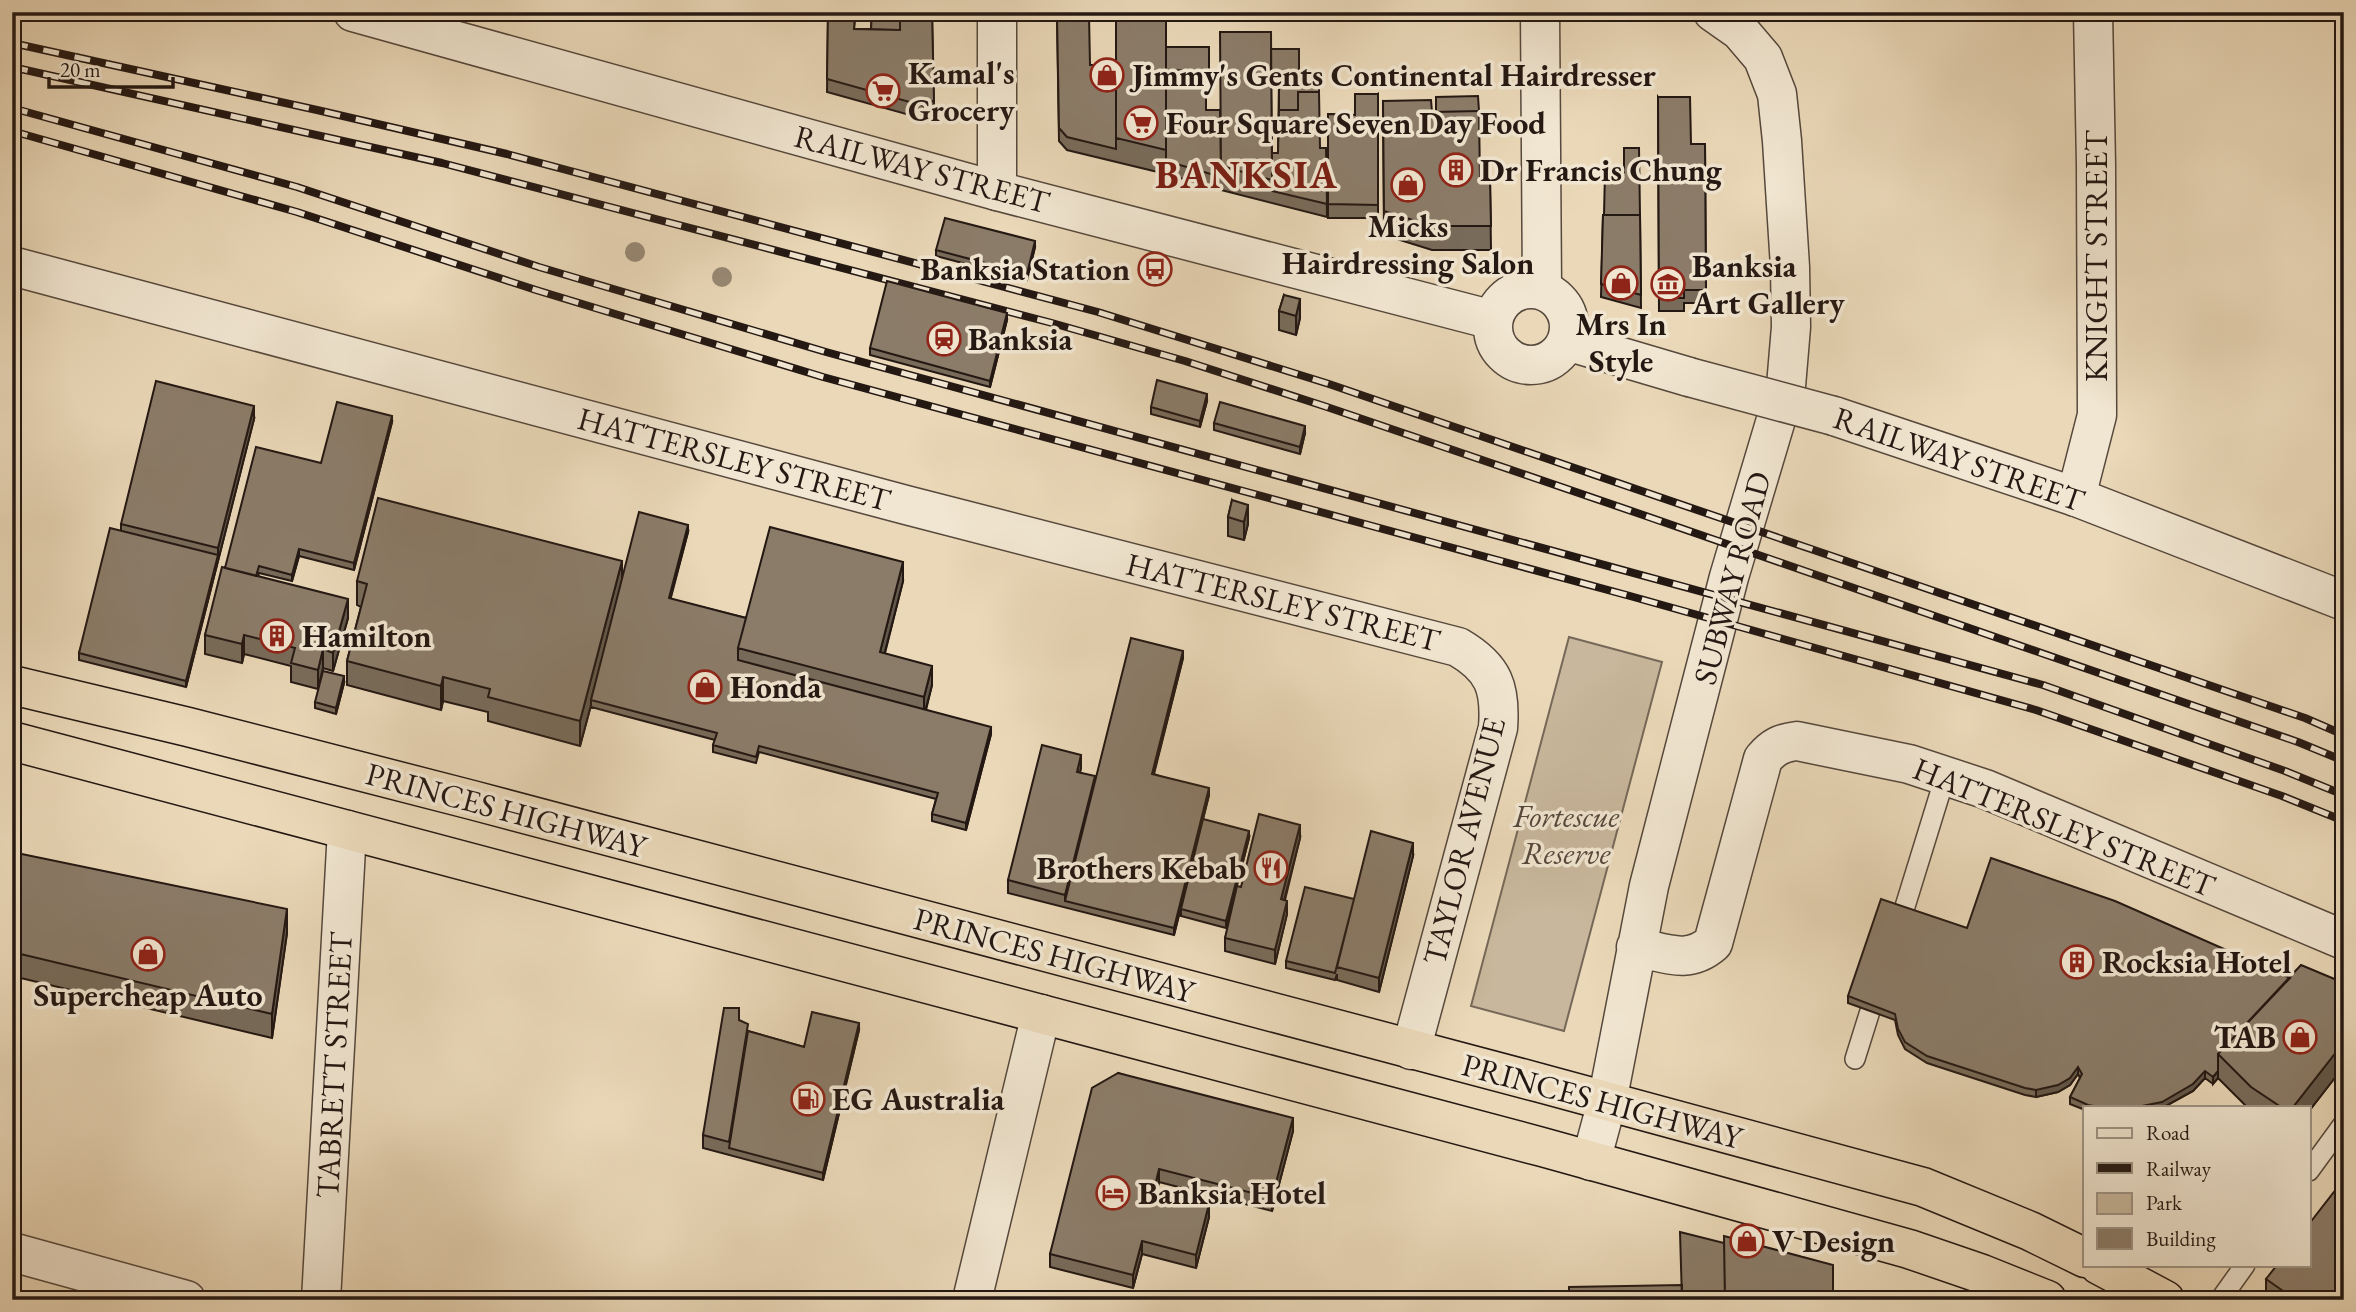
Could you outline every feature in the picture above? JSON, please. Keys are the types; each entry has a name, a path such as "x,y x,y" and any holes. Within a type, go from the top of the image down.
{"highway":[{"name":"PRINCES HIGHWAY","path":"12,685 485,803 1923,1187 2030,1231 2083,1261"},
{"name":"PRINCES HIGHWAY","path":"12,741 1591,1161 1909,1249 2047,1300"},
{"name":"PRINCES HIGHWAY","path":"2105,1274 2165,1300"}],"street":[{"name":"RAILWAY STREET","path":"353,12 445,24 998,191 1493,320"},
{"path":"997,12 998,191"},
{"path":"1541,12 1542,290"},
{"name":"SUBWAY ROAD","path":"1591,1161 1607,1102 1650,886 1730,577 1786,386 1791,327 1782,141 1777,94 1763,58 1740,31 1713,12"},
{"name":"KNIGHT STREET","path":"2076,497 2097,415 2093,12"},
{"name":"HATTERSLEY STREET","path":"12,266 892,502 1458,647"},
{"path":"1542,290 1562,305 1568,316 1570,329 1567,341 1551,361 1539,366 1514,363 1504,355 1497,345 1493,320 1506,298 1517,291 1542,290"},
{"name":"RAILWAY STREET","path":"1567,341 1834,416 2076,497 2344,601"},
{"name":"TAYLOR AVENUE","path":"1411,1050 1498,729 1500,701 1492,676 1477,658 1458,647"},
{"name":"HATTERSLEY STREET","path":"1636,947 1686,957 1702,953 1713,943 1763,759 1770,750 1783,743 1797,741 1909,764 1985,789 2344,940"},
{"name":"TABRETT STREET","path":"321,1300 347,830"},
{"path":"972,1300 1041,1014"},
{"path":"12,1252 186,1300"}],"lane":[{"path":"1903,913 1945,776"},
{"path":"1855,1059 1870,1011"},
{"path":"2310,1170 2344,1123"},
{"path":"2220,1300 2244,1266"}],"green space":[{"name":"Fortescue Reserve","path":"1569,637 1662,662 1564,1031 1471,1006"}],"building":[{"path":"828,12 855,12 854,29 900,30 900,12 932,12 934,100 924,106 827,79"},
{"path":"872,12 900,12 900,30 871,29"},
{"name":"Four Square Seven Day Food","path":"1116,12 1166,12 1166,150 1116,138"},
{"path":"1089,15 1090,65 1116,65 1116,149 1067,137 1059,128 1057,16"},
{"path":"1220,32 1271,32 1272,180 1221,166"},
{"path":"1166,47 1209,47 1209,77 1206,77 1206,71 1166,70"},
{"path":"1271,49 1299,49 1299,72 1319,72 1319,92 1298,92 1298,110 1279,110 1279,72 1271,72"},
{"path":"1166,70 1206,71 1206,110 1220,110 1221,177 1166,161"},
{"path":"1298,92 1319,92 1320,148 1326,148 1327,204 1272,191 1272,153 1278,153 1279,110 1298,110"},
{"path":"1355,94 1378,94 1378,205 1328,204 1328,114 1355,115"},
{"path":"1478,96 1479,111 1436,112 1436,97"},
{"path":"1658,97 1690,97 1691,144 1705,144 1706,290 1684,290 1684,298 1659,298"},
{"path":"1431,100 1432,112 1479,111 1480,181 1490,180 1491,226 1432,226 1384,211 1383,101"},
{"path":"1624,148 1639,148 1640,215 1604,215 1605,172 1624,172"},
{"path":"1603,215 1640,215 1641,295 1601,284"},
{"path":"945,218 1035,241 1027,274 936,250"},
{"path":"887,281 1007,313 990,381 870,348"},
{"path":"1284,295 1300,299 1296,316 1279,311"},
{"path":"1157,380 1207,394 1200,421 1151,407"},
{"path":"156,381 254,406 218,548 121,524"},
{"path":"337,402 392,416 354,563 299,549 292,575 259,566 256,576 225,568 256,447 321,463"},
{"path":"1220,402 1305,426 1300,447 1214,423"},
{"path":"378,498 622,561 580,721 488,697 490,689 443,677 441,686 347,661 367,584 357,581"},
{"path":"1232,500 1248,505 1244,522 1228,517"},
{"name":"Honda","path":"639,512 688,525 669,598 746,618 738,648 738,660 991,727 966,823 932,814 938,793 759,746 756,757 713,745 717,733 591,700"},
{"name":"Honda","path":"770,527 903,562 880,652 932,666 924,697 738,648"},
{"path":"110,528 218,555 186,681 79,653"},
{"name":"Hamilton","path":"222,567 348,599 333,653 323,649 318,670 291,663 295,648 244,635 242,644 205,635"},
{"path":"1131,638 1183,651 1152,774 1209,788 1174,928 1065,901"},
{"path":"323,671 344,676 336,708 315,702"},
{"path":"1042,745 1081,755 1077,772 1095,776 1065,895 1008,880"},
{"name":"Brothers Kebab","path":"1259,814 1300,825 1281,899 1287,901 1275,950 1225,938 1237,886 1241,887"},
{"path":"1203,819 1249,831 1226,921 1181,909"},
{"path":"1371,831 1413,843 1379,978 1337,967"},
{"name":"Supercheap Auto","path":"12,852 287,909 272,1014 12,952"},
{"name":"Rocksia Hotel","path":"1991,858 2115,901 2290,978 2218,1054 2218,1071 2213,1077 2205,1071 2193,1084 2162,1102 2142,1106 2094,1106 2070,1097 2082,1074 2078,1067 2070,1078 2058,1085 2036,1090 2025,1088 1927,1056 1905,1042 1898,1029 1895,1014 1848,996 1881,899 1967,928"},
{"path":"1305,887 1354,899 1335,973 1286,961"},
{"name":"TAB","path":"2301,965 2344,983 2344,1042 2294,1106 2280,1106 2251,1087 2218,1054"},
{"path":"724,1008 739,1008 739,1020 748,1024 729,1142 703,1135"},
{"path":"812,1012 859,1023 823,1173 729,1148 748,1031 804,1047"},
{"name":"Banksia Hotel","path":"1118,1073 1293,1118 1272,1198 1159,1169 1154,1190 1209,1204 1196,1255 1142,1241 1133,1275 1050,1254 1092,1088"},
{"path":"2344,1179 2344,1300 2296,1300 2266,1279 2276,1266 2310,1266 2310,1223"},
{"path":"1680,1232 1724,1243 1725,1300 1682,1300"},
{"path":"1724,1236 1833,1265 1833,1300 1725,1300"},
{"path":"1682,1285 1682,1300 1569,1300 1569,1287"}],"railway":[{"path":"12,43 507,154 1098,312 1329,384 2305,718 2344,735"},
{"path":"12,67 442,163 1052,323 1185,361 1646,516 2298,742 2344,761"},
{"path":"12,108 297,187 539,267 826,352 2043,685 2285,771 2344,795"},
{"path":"12,131 297,212 536,290 823,377 1630,596 2036,710 2282,796 2344,821"}],"place":[{"name":"Jimmy's Gents Continental Hairdresser","path":"1107,75"},
{"name":"Kamal's Grocery","path":"883,91"},
{"name":"Four Square Seven Day Food","path":"1141,123"},
{"name":"Dr Francis Chung","path":"1456,170"},
{"name":"Micks Hairdressing Salon","path":"1408,185"},
{"name":"Banksia Station","path":"1155,269"},
{"name":"Mrs In Style","path":"1621,283"},
{"name":"Banksia Art Gallery","path":"1668,284"},
{"name":"Banksia","path":"944,339"},
{"name":"Hamilton","path":"277,636"},
{"name":"Honda","path":"705,687"},
{"name":"Brothers Kebab","path":"1271,868"},
{"name":"Supercheap Auto","path":"148,954"},
{"name":"Rocksia Hotel","path":"2077,962"},
{"name":"TAB","path":"2300,1037"},
{"name":"EG Australia","path":"808,1099"},
{"name":"Banksia Hotel","path":"1113,1193"},
{"name":"V Design","path":"1747,1241"}],"district":[{"name":"BANKSIA","path":"1247,175"}]}
